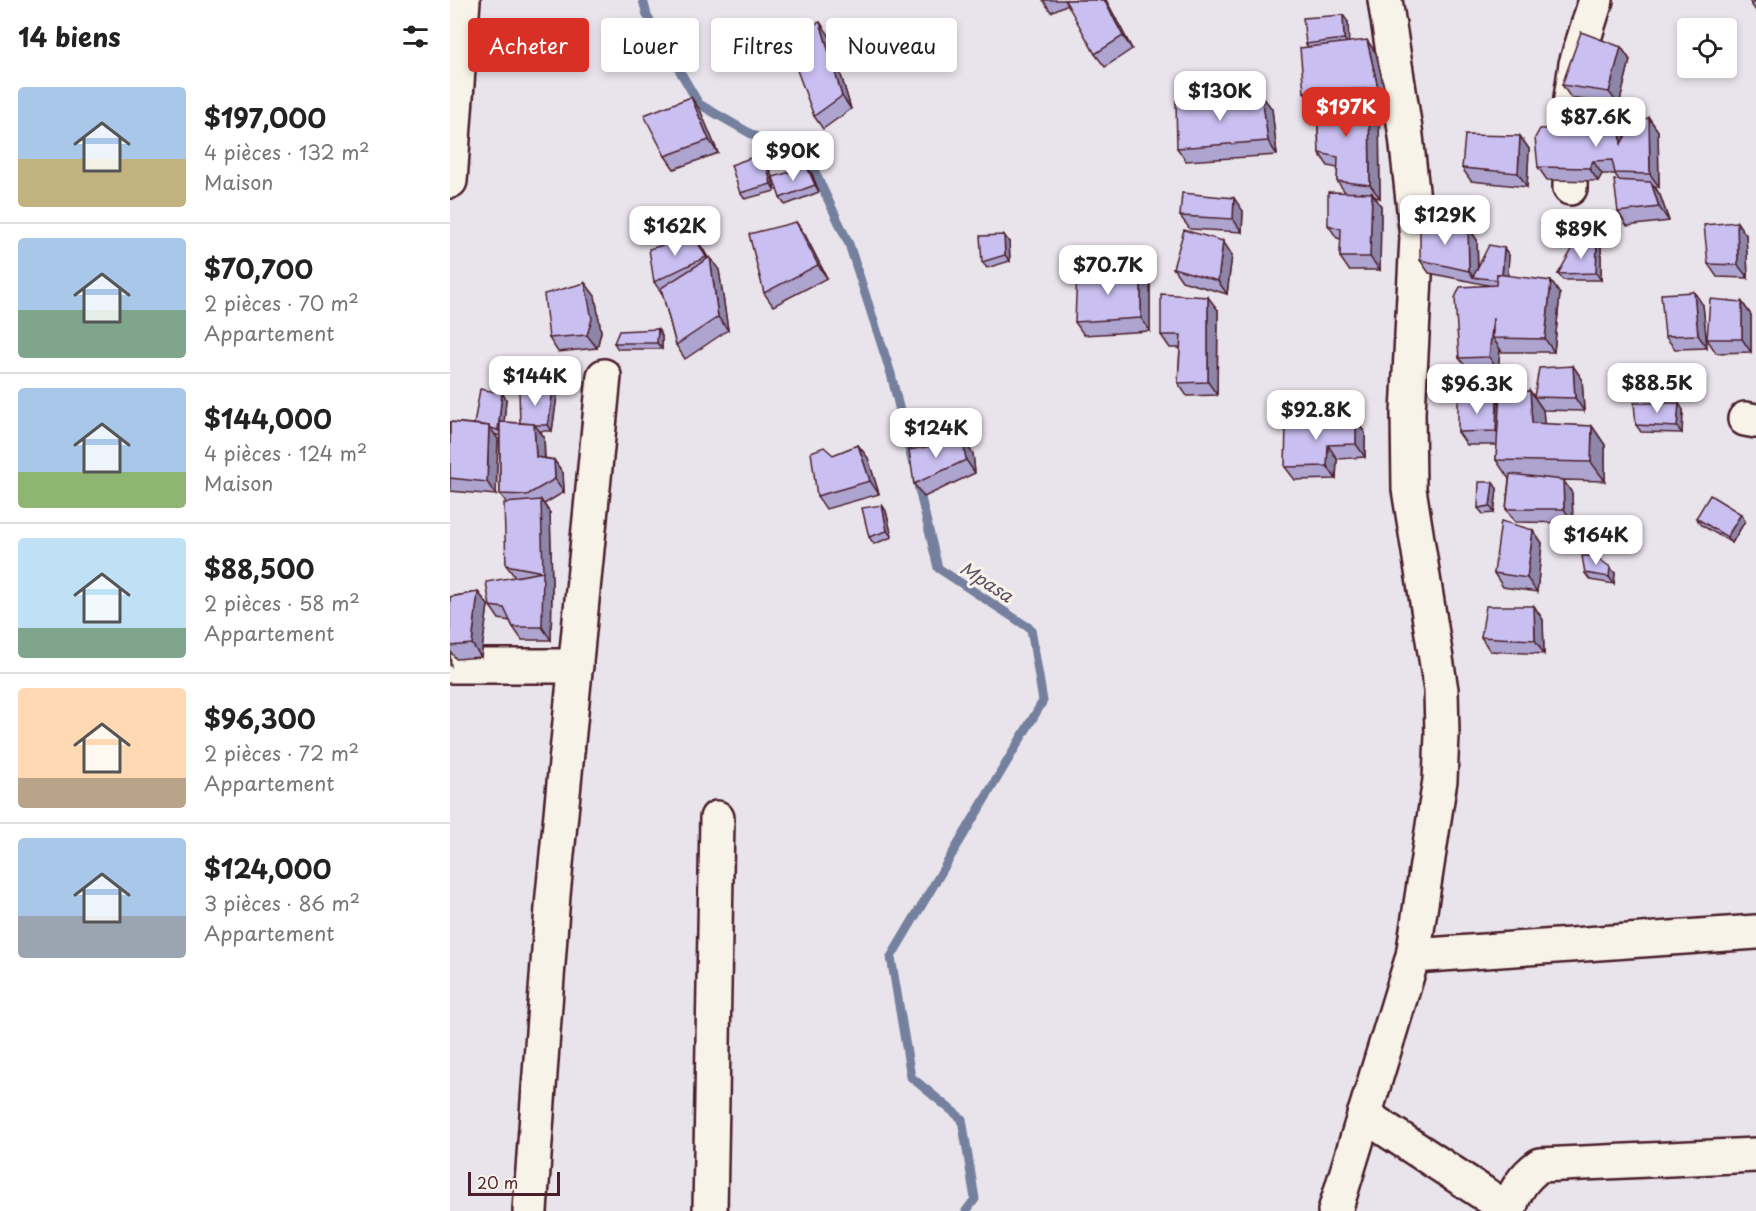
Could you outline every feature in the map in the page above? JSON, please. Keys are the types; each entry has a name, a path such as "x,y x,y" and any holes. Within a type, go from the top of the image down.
{"street":[{"path":"450,181 463,0"},
{"path":"1335,1211 1413,956 1440,780 1442,735 1441,690 1409,489 1408,413 1417,237 1413,186 1386,0"},
{"path":"1570,188 1571,98 1576,64 1596,0"},
{"path":"530,1211 553,895 604,376"},
{"path":"450,666 576,666"},
{"path":"710,1211 717,818"},
{"path":"1413,956 1756,932"},
{"path":"1364,1115 1509,1210 1516,1191 1526,1175 1540,1165 1564,1162 1756,1155"}],"building":[{"path":"1065,0 1104,0 1123,36 1095,54"},
{"path":"1343,15 1344,39 1306,44 1303,18"},
{"path":"820,22 826,42 826,72 835,72 842,96 814,116 798,72 814,72 814,24"},
{"path":"1581,32 1621,47 1609,92 1562,85"},
{"path":"1367,40 1378,88 1304,92 1300,48"},
{"path":"1262,96 1268,141 1177,148 1176,100"},
{"path":"691,97 709,140 665,156 644,115"},
{"path":"1317,101 1369,101 1370,185 1337,181 1338,157 1319,153"},
{"path":"1649,118 1650,174 1615,173 1612,160 1593,161 1589,168 1538,167 1535,138 1540,129 1620,126 1621,144 1634,121"},
{"path":"1465,135 1520,136 1518,173 1462,168"},
{"path":"764,153 771,184 740,193 731,165"},
{"path":"807,167 815,185 780,198 773,177"},
{"path":"1614,180 1651,182 1659,207 1618,212"},
{"path":"1328,192 1372,193 1370,257 1340,257 1341,229 1328,225"},
{"path":"1182,193 1234,198 1233,219 1180,216"},
{"path":"796,222 818,265 764,293 749,234"},
{"path":"1737,222 1738,265 1708,264 1704,225"},
{"path":"1420,224 1468,227 1469,271 1420,260"},
{"path":"1184,230 1223,241 1218,281 1173,268"},
{"path":"1004,235 1005,255 982,262 980,236"},
{"path":"694,236 706,257 654,282 649,249"},
{"path":"1597,241 1596,273 1558,274 1574,246"},
{"path":"1489,245 1504,248 1502,275 1497,274 1497,280 1473,277"},
{"path":"710,257 718,317 676,345 661,288"},
{"path":"1077,271 1141,271 1141,318 1075,322"},
{"path":"1497,274 1551,281 1545,339 1493,338 1493,318 1489,357 1459,358 1455,298 1460,287 1496,285"},
{"path":"585,283 592,319 587,335 549,338 544,294"},
{"path":"1694,292 1698,335 1665,336 1661,294"},
{"path":"1161,294 1208,297 1208,382 1178,383 1181,335 1161,335"},
{"path":"1710,299 1742,302 1742,339 1707,339"},
{"path":"658,329 657,343 614,343 619,331"},
{"path":"1573,366 1575,398 1534,397 1539,368"},
{"path":"1486,369 1489,399 1460,398 1459,371"},
{"path":"480,389 502,393 498,430 474,424"},
{"path":"553,390 548,425 520,423 519,391"},
{"path":"1530,391 1532,423 1592,426 1591,462 1496,460 1500,392"},
{"path":"1458,398 1497,399 1496,431 1458,432"},
{"path":"1634,403 1679,403 1677,427 1636,425"},
{"path":"1356,420 1356,444 1328,445 1327,466 1285,467 1286,423"},
{"path":"450,422 489,426 487,482 450,478"},
{"path":"500,422 534,424 536,457 554,460 555,479 527,495 500,494"},
{"path":"963,440 966,460 914,484 909,450"},
{"path":"858,445 870,481 817,496 811,452 824,447 833,455"},
{"path":"1510,474 1563,480 1564,509 1506,509"},
{"path":"1479,482 1493,482 1490,506 1478,508"},
{"path":"1710,495 1741,514 1727,537 1696,518"},
{"path":"541,500 543,572 506,565 504,503"},
{"path":"882,505 887,531 869,537 862,508"},
{"path":"1501,521 1533,530 1527,578 1494,573"},
{"path":"1582,556 1595,556 1610,567 1609,577 1585,573"},
{"path":"543,572 542,627 513,627 504,608 490,606 486,582"},
{"path":"478,592 472,644 450,646 450,597"},
{"path":"1486,606 1534,606 1535,640 1481,637"}],"waterway":[{"name":"Mpasa","path":"643,0 647,15 699,104 814,170 849,244 891,374 912,461"},
{"name":"Mpasa","path":"917,481 938,568 1031,629 1043,701 891,957 911,1077 962,1119 975,1199 966,1211"}]}
